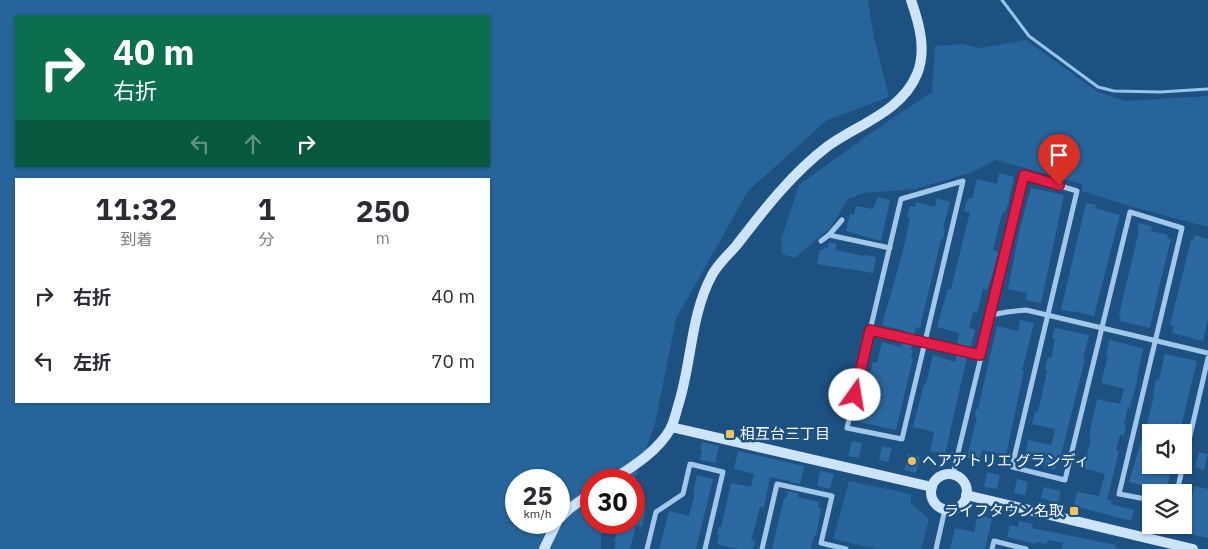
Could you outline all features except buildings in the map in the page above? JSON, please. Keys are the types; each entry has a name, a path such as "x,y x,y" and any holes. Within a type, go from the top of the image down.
{"street":[{"path":"630,469 651,453 671,428 683,392 696,312 712,274 764,210 800,170 827,147 897,104 910,89 918,72 922,51 920,29 912,0"},
{"path":"953,474 1024,175 1077,191 1012,467 1066,480 1130,212 1182,228 1119,494 1142,498"},
{"path":"963,181 902,440 847,428 890,248 902,199 963,181"},
{"path":"821,241 842,220"},
{"path":"829,235 890,248"},
{"path":"991,316 1026,310 1208,353"},
{"path":"870,330 980,355"},
{"path":"1192,425 1208,358"},
{"path":"671,428 932,487"},
{"path":"647,549 656,512 682,494 690,464 723,472 705,549"},
{"path":"953,474 962,480 966,495 956,508 945,509 936,504 932,498 932,487 938,478 953,474"},
{"path":"762,549 777,484 832,496 819,549"},
{"path":"966,495 1193,549"},
{"path":"936,549 945,509"},
{"path":"544,549 551,534"},
{"path":"992,549 994,542 1026,549"},
{"path":"821,543 846,549"}],"shaded area":[{"path":"0,0 868,0 874,37 889,97 827,120 748,191 676,319 655,424 639,469 580,469 580,534 601,535 601,549 0,549"},
{"path":"1026,40 1098,92 1125,101 1208,96 1208,227 1082,191 1082,184 996,160 970,173 915,189 864,193 848,199 830,228 795,258 782,254 781,239 799,185 932,92 935,46 962,44 981,48"},
{"path":"849,481 911,494 911,503 929,519 921,549 877,549 833,539"}],"waterway":[{"path":"1002,0 1029,36 1098,87 1114,91 1160,92 1208,89"}],"place":[{"name":"相互台三丁目","path":"730,434"},
{"name":"ヘアアトリエ グランディ","path":"912,461"},
{"name":"ライフタウン名取","path":"1074,511"}],"route":[{"path":"855,395 870,330 980,355 1024,175 1059,185"}]}
